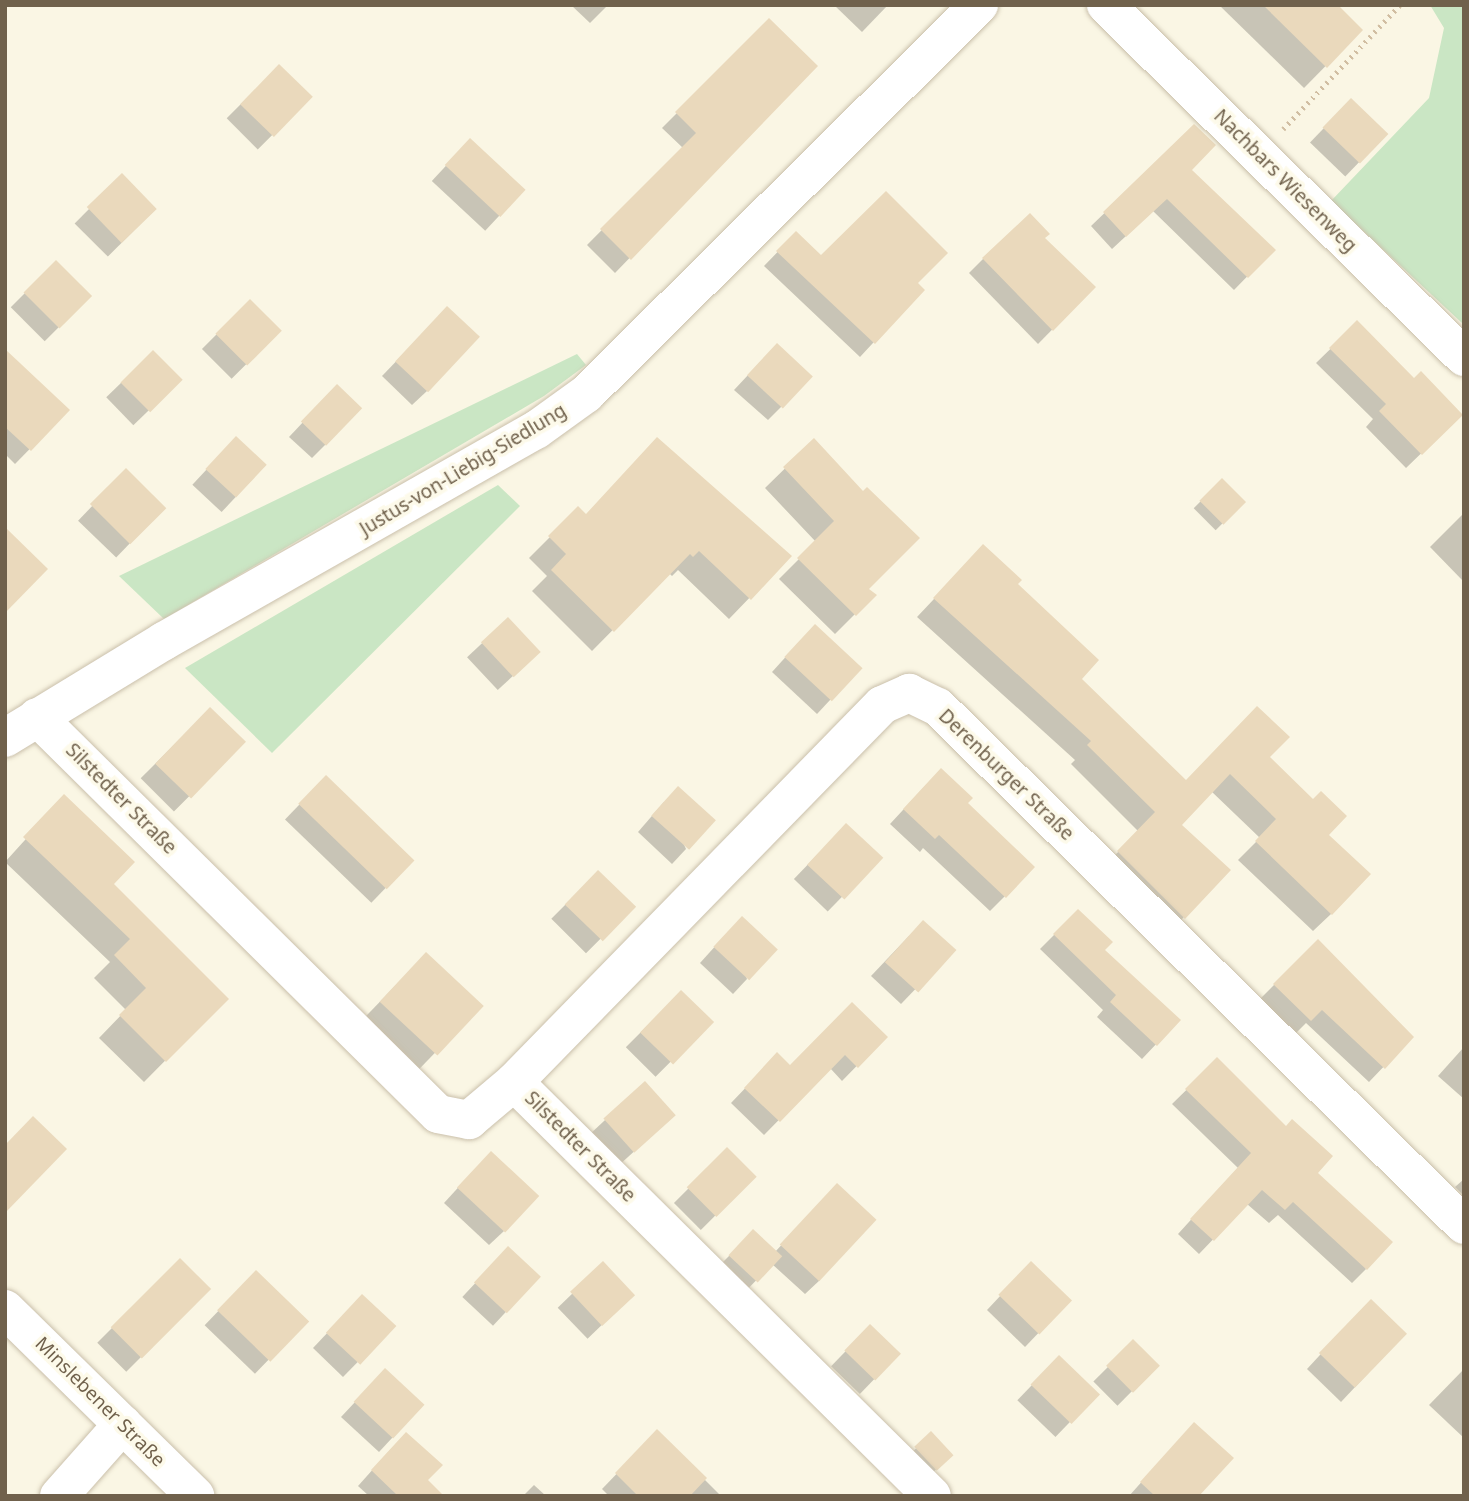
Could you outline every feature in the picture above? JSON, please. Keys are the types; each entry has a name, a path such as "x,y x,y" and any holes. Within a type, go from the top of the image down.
{"street":[{"name":"Justus-von-Liebig-Siedlung","path":"5,738 37,717 536,430 586,394 979,5"},
{"name":"Nachbars Wiesenweg","path":"1106,5 1464,358"},
{"name":"Derenburger Straße","path":"514,1082 882,705 909,693 938,707 1464,1225"},
{"name":"Silstedter Straße","path":"37,717 438,1114 469,1120 514,1082 932,1496"},
{"name":"Minslebener Straße","path":"5,1308 195,1496"},
{"path":"59,1496 123,1424"}],"path":[{"path":"1258,155 1400,5"}],"green space":[{"path":"1430,5 1464,5 1462,323 1331,201 1429,98 1444,28"},
{"path":"577,354 586,365 544,396 164,619 119,576"},
{"path":"498,485 520,506 272,753 185,668"}],"building":[{"path":"1263,5 1338,5 1363,30 1327,68"},
{"path":"769,18 818,66 631,260 600,229 696,133 675,112"},
{"path":"279,64 313,97 274,137 240,104"},
{"path":"1351,98 1388,134 1360,164 1323,127"},
{"path":"1194,124 1216,145 1192,170 1276,250 1248,278 1167,199 1126,237 1103,212"},
{"path":"470,138 526,190 500,217 445,165"},
{"path":"122,173 157,209 121,243 87,207"},
{"path":"886,191 948,253 918,283 925,290 875,344 776,251 796,231 821,255"},
{"path":"1030,213 1050,234 1045,238 1096,287 1053,331 982,258"},
{"path":"56,260 92,296 60,329 23,293"},
{"path":"250,299 282,331 247,365 215,334"},
{"path":"447,306 480,337 428,392 395,362"},
{"path":"1357,320 1414,378 1421,371 1463,415 1422,455 1379,411 1386,404 1329,348"},
{"path":"777,343 813,376 783,409 747,375"},
{"path":"5,349 70,410 31,451 5,427"},
{"path":"153,350 183,380 150,412 120,383"},
{"path":"337,384 362,408 326,446 301,421"},
{"path":"236,436 267,465 236,498 205,469"},
{"path":"657,437 792,556 751,600 699,551 693,557 690,554 614,632 551,570 566,554 548,536 578,506 586,514"},
{"path":"814,438 863,491 867,487 920,538 869,589 877,595 856,616 797,558 834,521 783,467"},
{"path":"126,468 166,508 130,544 90,504"},
{"path":"1222,478 1246,502 1223,525 1199,501"},
{"path":"5,527 48,569 5,613"},
{"path":"983,544 1022,580 1018,584 1099,660 1082,679 1186,780 1257,706 1290,737 1270,757 1313,799 1321,791 1347,816 1329,835 1371,874 1332,915 1255,841 1276,819 1230,774 1182,825 1231,870 1185,919 1117,851 1155,812 1087,745 1091,741 933,598"},
{"path":"508,617 541,652 514,677 481,642"},
{"path":"815,624 863,668 832,701 784,657"},
{"path":"210,707 246,742 191,799 155,764"},
{"path":"941,768 973,798 968,803 1035,867 1006,898 939,835 935,839 903,809"},
{"path":"326,775 414,860 387,889 298,804"},
{"path":"678,786 716,820 689,850 651,816"},
{"path":"64,794 135,862 114,884 229,999 166,1062 119,1015 146,988 114,955 130,939 23,837"},
{"path":"846,823 883,858 844,899 807,865"},
{"path":"598,870 636,907 603,941 565,905"},
{"path":"1078,909 1113,942 1105,950 1181,1020 1157,1046 1110,1002 1116,995 1053,934"},
{"path":"742,916 778,949 749,980 713,947"},
{"path":"923,920 956,950 918,992 885,962"},
{"path":"1318,939 1414,1037 1385,1069 1322,1010 1311,1021 1273,984"},
{"path":"426,952 484,1006 437,1056 380,1002"},
{"path":"681,990 714,1022 673,1064 640,1032"},
{"path":"852,1002 888,1037 858,1068 845,1055 780,1122 744,1088 777,1052 790,1065"},
{"path":"1217,1057 1286,1126 1292,1119 1333,1156 1318,1173 1393,1242 1367,1270 1293,1202 1285,1210 1262,1190 1214,1241 1190,1219 1251,1153 1185,1089"},
{"path":"645,1081 676,1115 634,1153 603,1118"},
{"path":"33,1116 67,1149 5,1213 5,1145"},
{"path":"727,1147 757,1177 716,1217 687,1187"},
{"path":"491,1151 539,1196 505,1233 457,1188"},
{"path":"837,1183 876,1220 819,1281 780,1244"},
{"path":"753,1229 782,1256 758,1283 728,1255"},
{"path":"508,1246 541,1277 507,1313 474,1283"},
{"path":"180,1258 211,1289 142,1358 111,1327"},
{"path":"603,1261 635,1295 602,1326 570,1292"},
{"path":"1031,1261 1072,1301 1039,1334 998,1295"},
{"path":"256,1270 309,1321 270,1362 217,1310"},
{"path":"362,1294 396,1326 360,1365 326,1333"},
{"path":"1371,1299 1407,1334 1355,1388 1319,1353"},
{"path":"870,1324 901,1354 875,1380 844,1351"},
{"path":"1133,1339 1160,1366 1133,1393 1106,1366"},
{"path":"1059,1355 1100,1395 1072,1424 1031,1384"},
{"path":"385,1368 424,1405 393,1438 354,1402"},
{"path":"1194,1422 1234,1458 1199,1496 1155,1496 1140,1482"},
{"path":"657,1429 707,1478 690,1496 638,1496 615,1473"},
{"path":"931,1431 954,1455 937,1471 914,1447"},
{"path":"406,1432 443,1465 428,1480 444,1496 398,1496 371,1470"}]}
